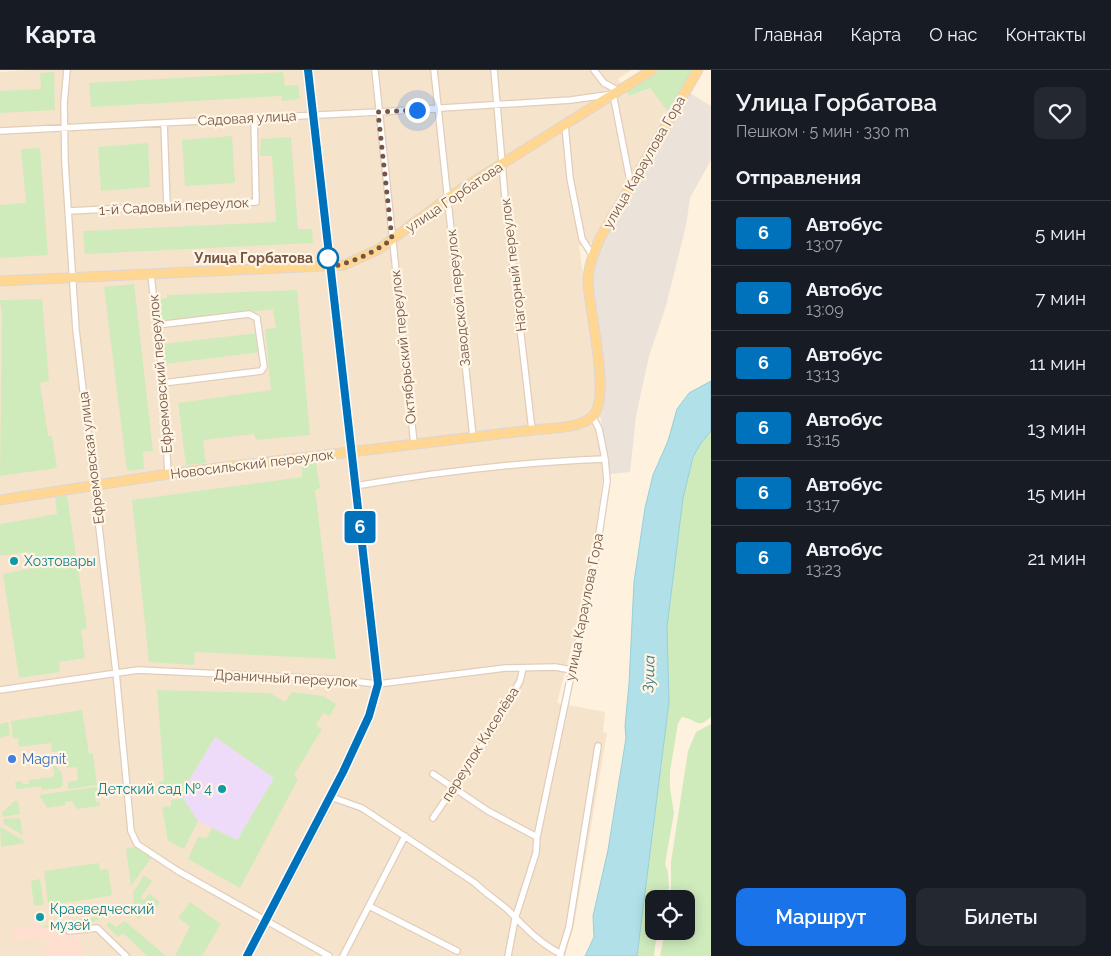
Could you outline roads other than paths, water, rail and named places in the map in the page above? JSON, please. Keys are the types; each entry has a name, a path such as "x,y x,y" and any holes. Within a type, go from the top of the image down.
{"main road":[{"path":"247,956 331,798 369,716 378,684 350,452 308,70"},
{"name":"улица Горбатова","path":"0,281 329,267 353,262 392,239 449,197 652,70"},
{"name":"улица Караулова Гора","path":"592,416 601,395 588,283 593,256 698,70"},
{"name":"Новосильский переулок","path":"0,500 168,474 582,423 592,416"}],"street":[{"name":"Ефремовская улица","path":"67,70 64,92 72,279 116,672 122,756 131,831 138,844 178,871 266,920"},
{"name":"Октябрьский переулок","path":"375,70 414,444"},
{"name":"Заводской переулок","path":"434,70 473,437"},
{"name":"Нагорный переулок","path":"494,70 502,165 532,430"},
{"path":"594,70 616,93 631,187"},
{"name":"Садовая улица","path":"0,131 498,105 571,100 616,93"},
{"name":"1-й Садовый переулок","path":"68,211 256,202 254,118"},
{"path":"164,123 167,206"},
{"name":"улица Караулова Гора","path":"565,125 570,178 582,239 593,256"},
{"name":"Ефремовский переулок","path":"151,275 157,326 158,361 163,383 168,474"},
{"path":"157,326 249,314 257,318 262,341 264,367 261,370 163,383"},
{"name":"улица Караулова Гора","path":"508,956 515,919 536,853 537,836 595,561 607,481 605,459 598,429 592,416"},
{"path":"354,486 446,470 605,459"},
{"name":"Драничный переулок","path":"0,690 116,672 161,671 378,684 475,671 555,667 572,670"},
{"name":"переулок Киселёва","path":"433,818 490,734 520,681 523,668"},
{"path":"331,798 362,808 475,883 544,945 561,955 569,928 598,746"},
{"path":"433,774 488,811 537,836"},
{"path":"343,956 405,836"},
{"path":"369,906 457,951"},
{"path":"266,920 329,956"},
{"path":"69,931 97,928 126,956"}],"water":[{"name":"Зуша","path":"711,381 711,431 693,457 683,498 667,627 669,702 637,956 585,956 594,937 593,916 608,850 626,738 625,726 634,582 645,508 653,475 668,441 677,409 689,393"}],"place":[{"name":"Улица Горбатова","path":"328,258"},
{"name":"Хозтовары","path":"14,561"},
{"name":"Magnit","path":"12,759"},
{"name":"Детский сад № 4","path":"222,789"},
{"name":"Краеведческий музей","path":"40,917"}]}
